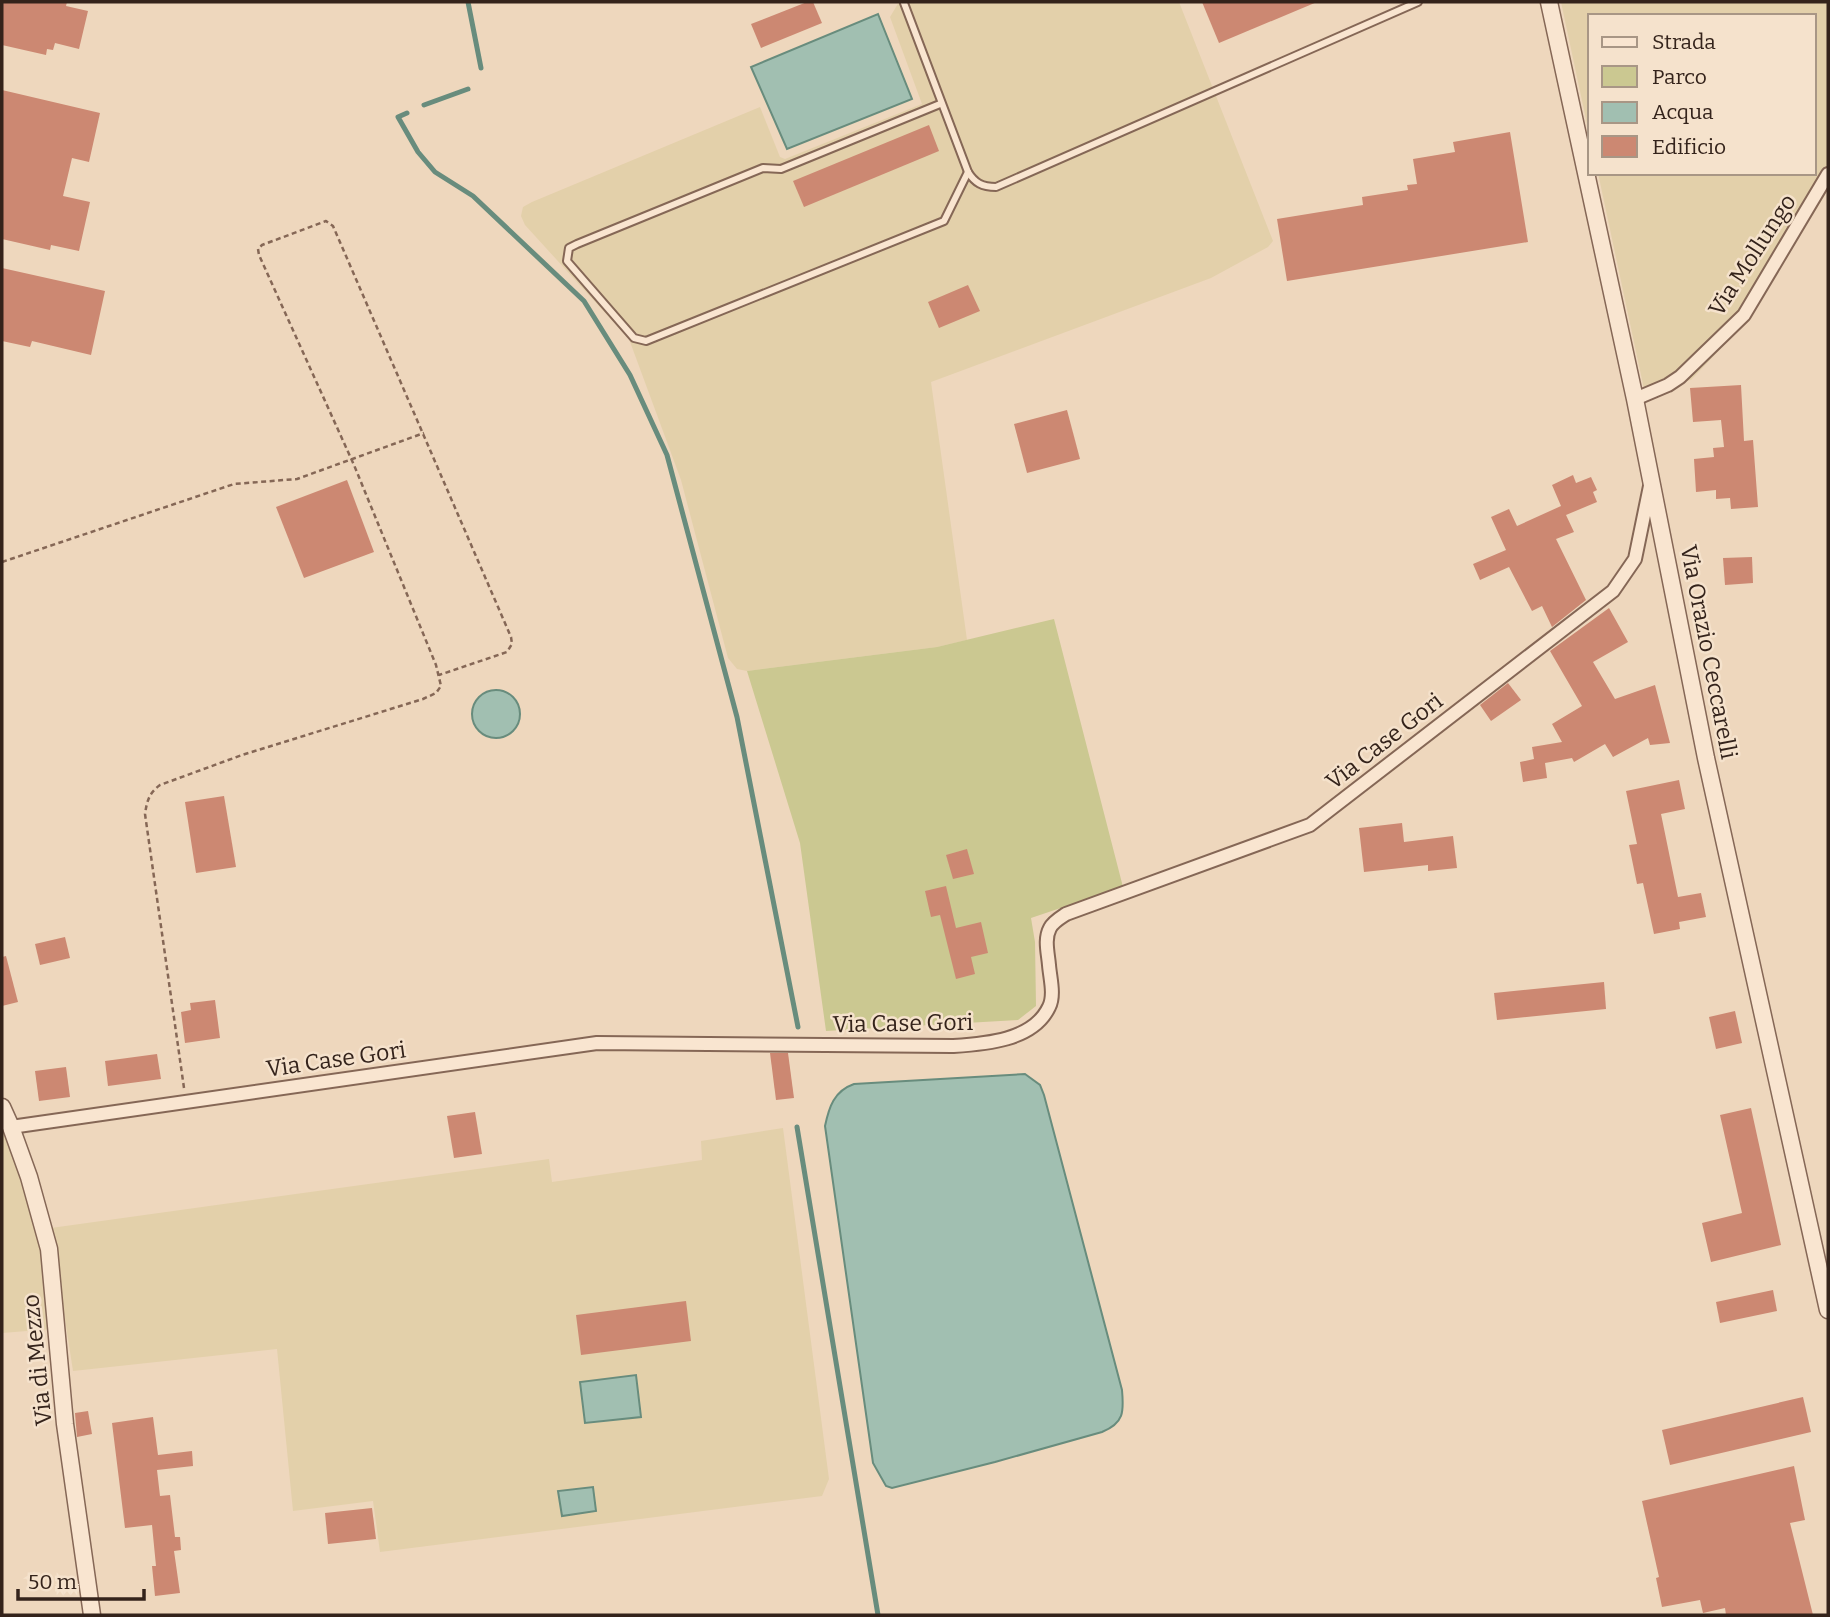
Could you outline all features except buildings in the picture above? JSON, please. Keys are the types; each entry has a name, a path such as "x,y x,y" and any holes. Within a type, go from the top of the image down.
{"street":[{"name":"Via Orazio Ceccarelli","path":"1549,2 1635,399 1706,758 1828,1310"},
{"name":"Via Mollungo","path":"1635,399 1680,377 1744,315 1828,174"},
{"name":"Via Case Gori","path":"12,1127 597,1043 953,1046 993,1042 1012,1036 1042,1018 1049,1006 1052,995 1046,943 1051,926 1058,919 1310,825 1613,591 1635,559 1651,478"},
{"name":"Via di Mezzo","path":"2,1107 12,1127 29,1177 49,1249 65,1424 92,1615"}],"lane":[{"path":"904,3 940,104 968,172 982,185 996,187 1418,2"},
{"path":"940,104 781,169 763,168 576,244 569,248 567,261 634,338 646,341 944,222 968,172"}],"path":[{"path":"186,1102 145,814 152,791 160,785 242,755 423,699 436,692 440,686 439,675 352,461 259,255 258,249 262,245 326,221 333,226 424,433 512,644 507,652 439,675"},
{"path":"2,562 234,484 297,479 424,433"}],"shaded area":[{"path":"899,2 1179,2 1273,241 1268,247 1211,278 931,382 967,640 937,647 747,671 737,669 728,658 681,480 629,339 525,225 521,216 523,207 760,107 780,157 785,159 922,104 890,17"},
{"path":"1561,2 1828,2 1828,190 1750,318 1691,380 1644,389 1598,175 1816,175 1816,14 1588,14 1588,129"},
{"path":"2,1123 15,1155 44,1256 52,1329 2,1333"},
{"path":"783,1128 829,1479 822,1496 380,1552 373,1501 293,1511 277,1349 73,1371 51,1228 549,1159 552,1182 702,1160 701,1141"}],"green space":[{"path":"1054,619 1123,887 1031,918 1035,942 1036,1006 1018,1020 826,1031 800,843 747,671 937,647"}],"water":[{"path":"878,14 912,99 787,149 751,67"},
{"path":"496,690 513,697 520,714 513,731 496,738 479,731 472,714 479,697"},
{"path":"1025,1074 1040,1085 1044,1095 1122,1390 1121,1416 1115,1425 1102,1432 892,1488 886,1486 873,1463 825,1126 828,1112 837,1095 854,1084"},
{"path":"636,1375 641,1417 585,1423 580,1382"},
{"path":"593,1487 596,1511 562,1516 558,1491"}],"waterway":[{"path":"468,2 481,68"},
{"path":"424,105 468,89"},
{"path":"407,113 398,117 418,152 435,172 473,196 584,301 630,375 667,455 737,717 798,1027"},
{"path":"797,1127 878,1615"}]}
